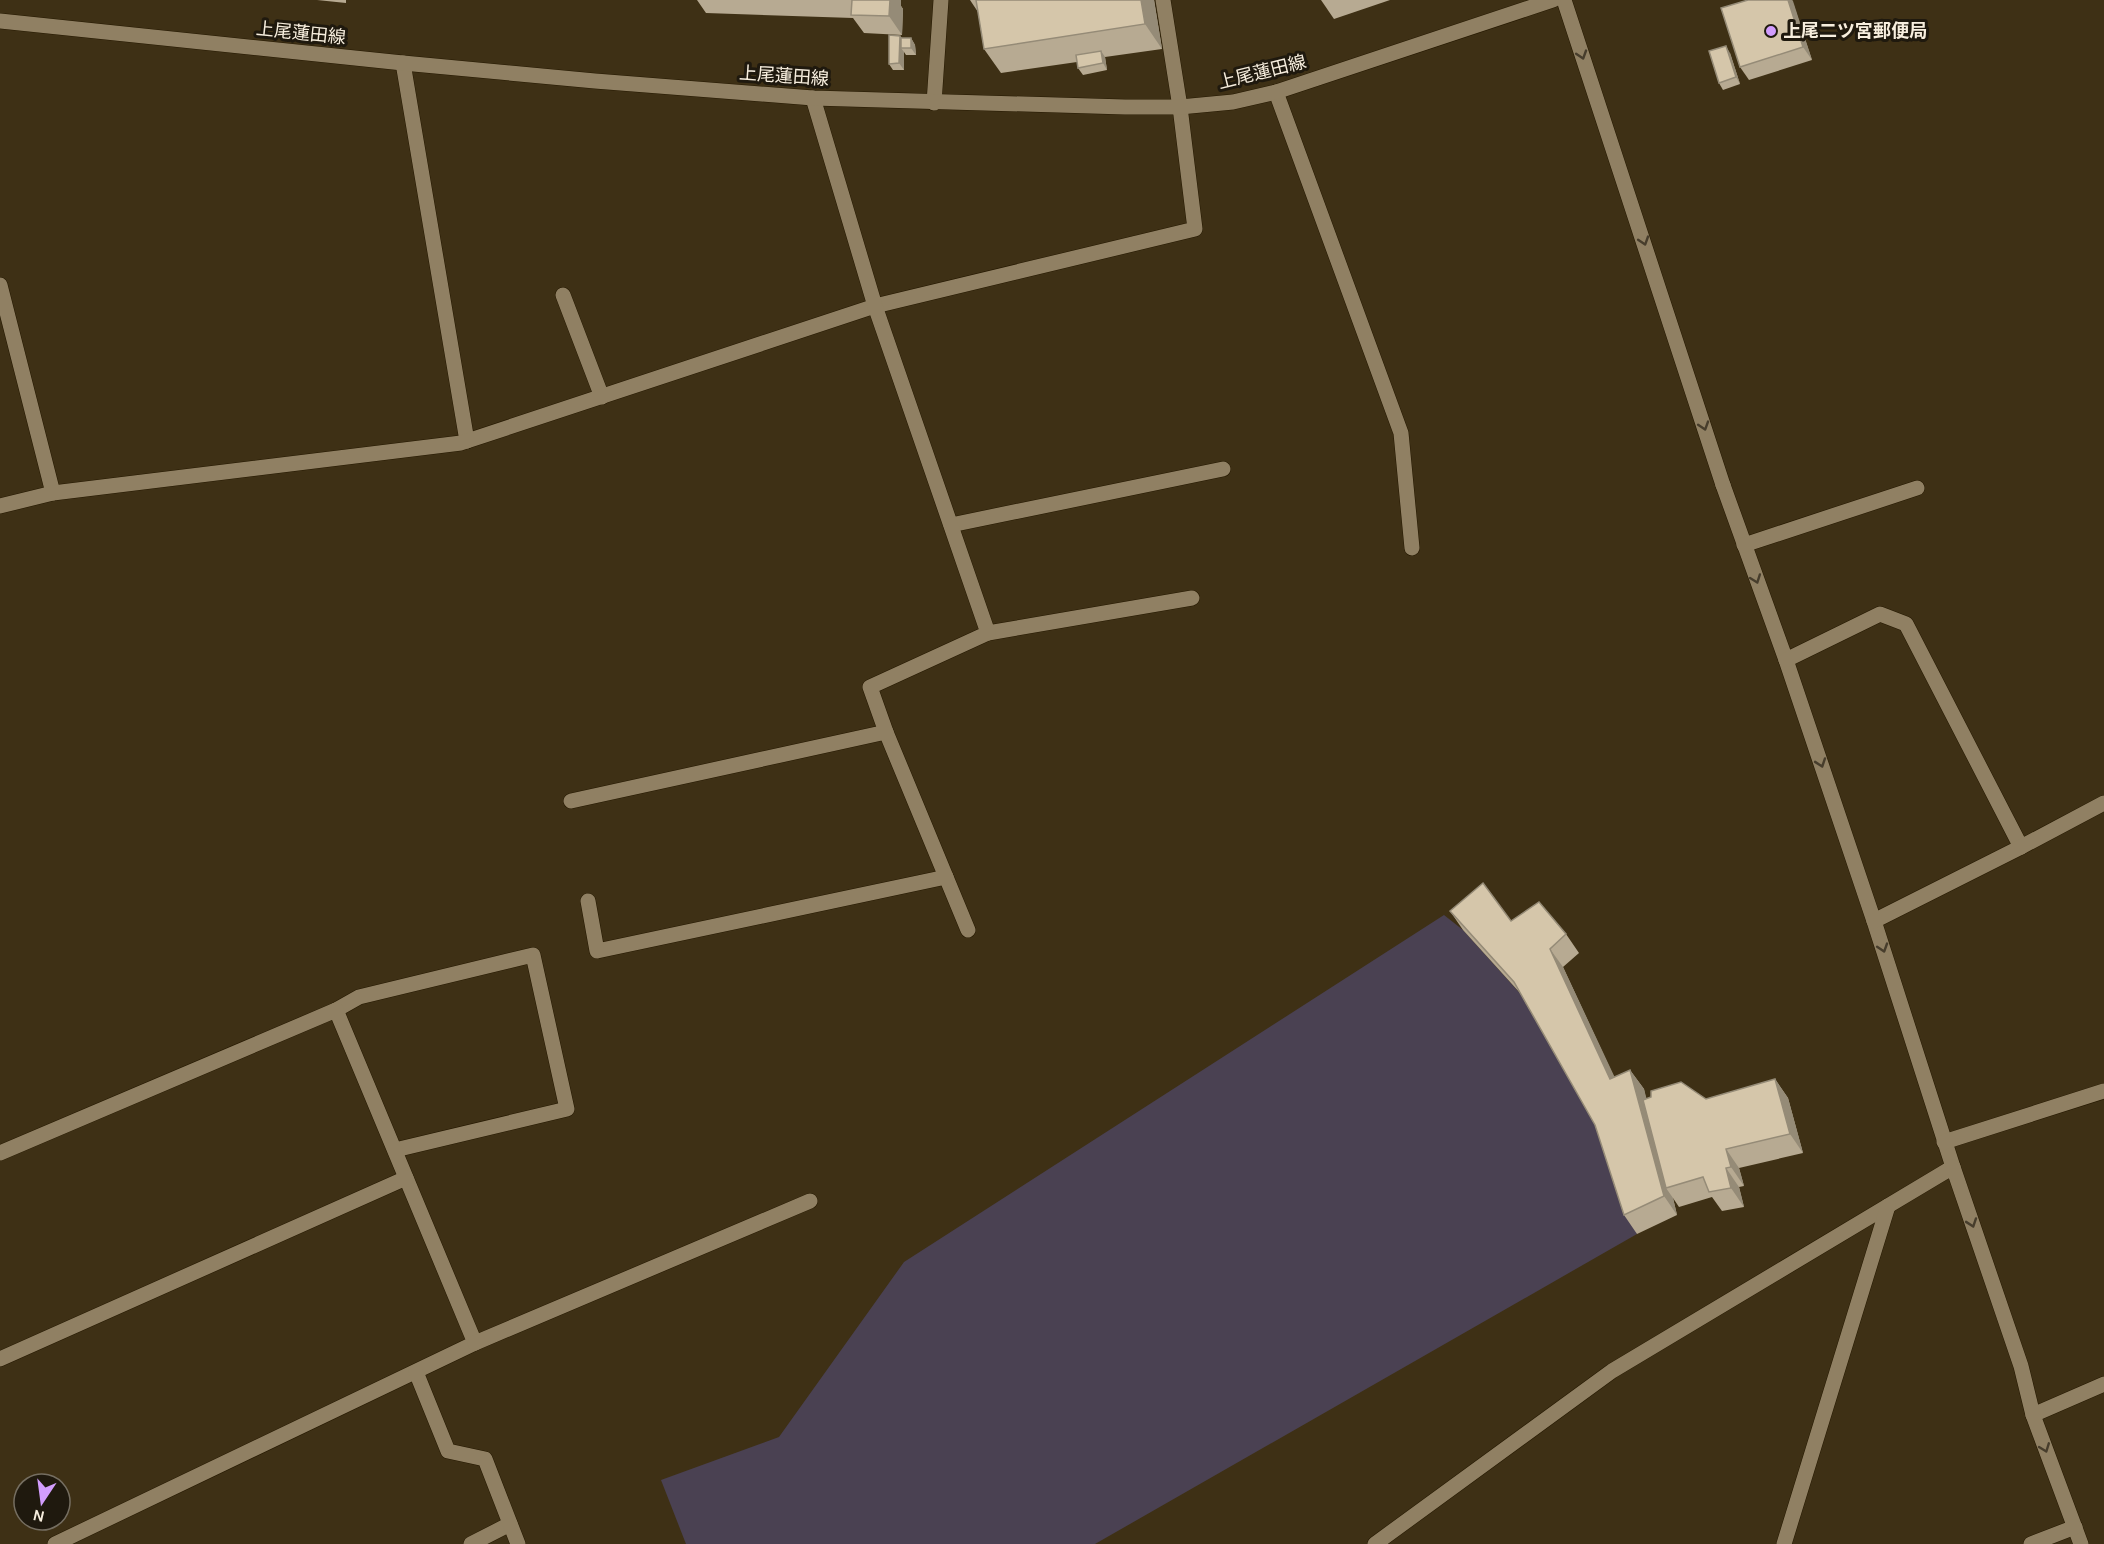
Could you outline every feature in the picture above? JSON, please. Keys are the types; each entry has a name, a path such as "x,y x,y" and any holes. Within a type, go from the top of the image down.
{"street":[{"path":"934,103 940,0"},
{"path":"0,506 53,494 467,441 875,306 1195,229 1180,106 1163,0"},
{"name":"上尾蓮田線","path":"0,21 403,63 813,98 1125,107 1233,102 1276,92 1553,0"},
{"path":"1564,0 1723,484 1786,660 1874,921 1944,1142 2021,1366 2033,1415 2081,1544"},
{"path":"403,63 467,441"},
{"path":"1276,92 1401,433 1412,548"},
{"path":"813,98 875,306 988,633"},
{"path":"0,285 53,494"},
{"path":"563,295 602,397"},
{"path":"951,525 1223,469"},
{"path":"1744,545 1917,488"},
{"path":"968,930 886,732 870,687 988,633 1192,598"},
{"path":"1786,660 1880,614 1906,624 2021,847"},
{"path":"571,801 886,732"},
{"path":"1874,921 2104,803"},
{"path":"588,901 597,951 946,876"},
{"path":"0,1153 336,1010 359,997 533,955 567,1109 395,1150"},
{"path":"336,1010 475,1343"},
{"path":"1944,1142 2104,1091"},
{"path":"1375,1544 1612,1371 1953,1167"},
{"path":"0,1359 406,1178"},
{"path":"55,1544 475,1343 810,1201"},
{"path":"1784,1544 1888,1206"},
{"path":"416,1371 448,1451 485,1459 518,1544"},
{"path":"2033,1415 2104,1384"},
{"path":"471,1544 510,1524"},
{"path":"2031,1544 2075,1527"}],"shaded area":[{"path":"1444,915 1463,930 1527,1001 1608,1144 1637,1234 1095,1544 686,1544 661,1480 779,1437 904,1262"}],"building":[{"path":"852,0 890,0 889,16 851,15"},
{"path":"976,0 1141,0 1145,24 984,49"},
{"path":"1748,0 1788,0 1803,47 1740,67 1721,8"},
{"path":"889,35 900,36 899,63 889,64"},
{"path":"901,38 911,38 911,48 901,48"},
{"path":"1726,46 1736,77 1719,83 1709,51"},
{"path":"1101,51 1103,63 1078,68 1076,55"},
{"path":"1483,883 1511,921 1539,902 1566,934 1550,949 1610,1079 1630,1070 1664,1196 1624,1215 1595,1125 1514,982 1450,911"},
{"path":"1775,1079 1790,1134 1726,1149 1731,1167 1726,1168 1731,1188 1709,1192 1703,1177 1666,1188 1643,1100 1651,1097 1651,1091 1681,1082 1706,1099"}],"place":[{"name":"上尾二ツ宮郵便局","path":"1771,31"}]}
